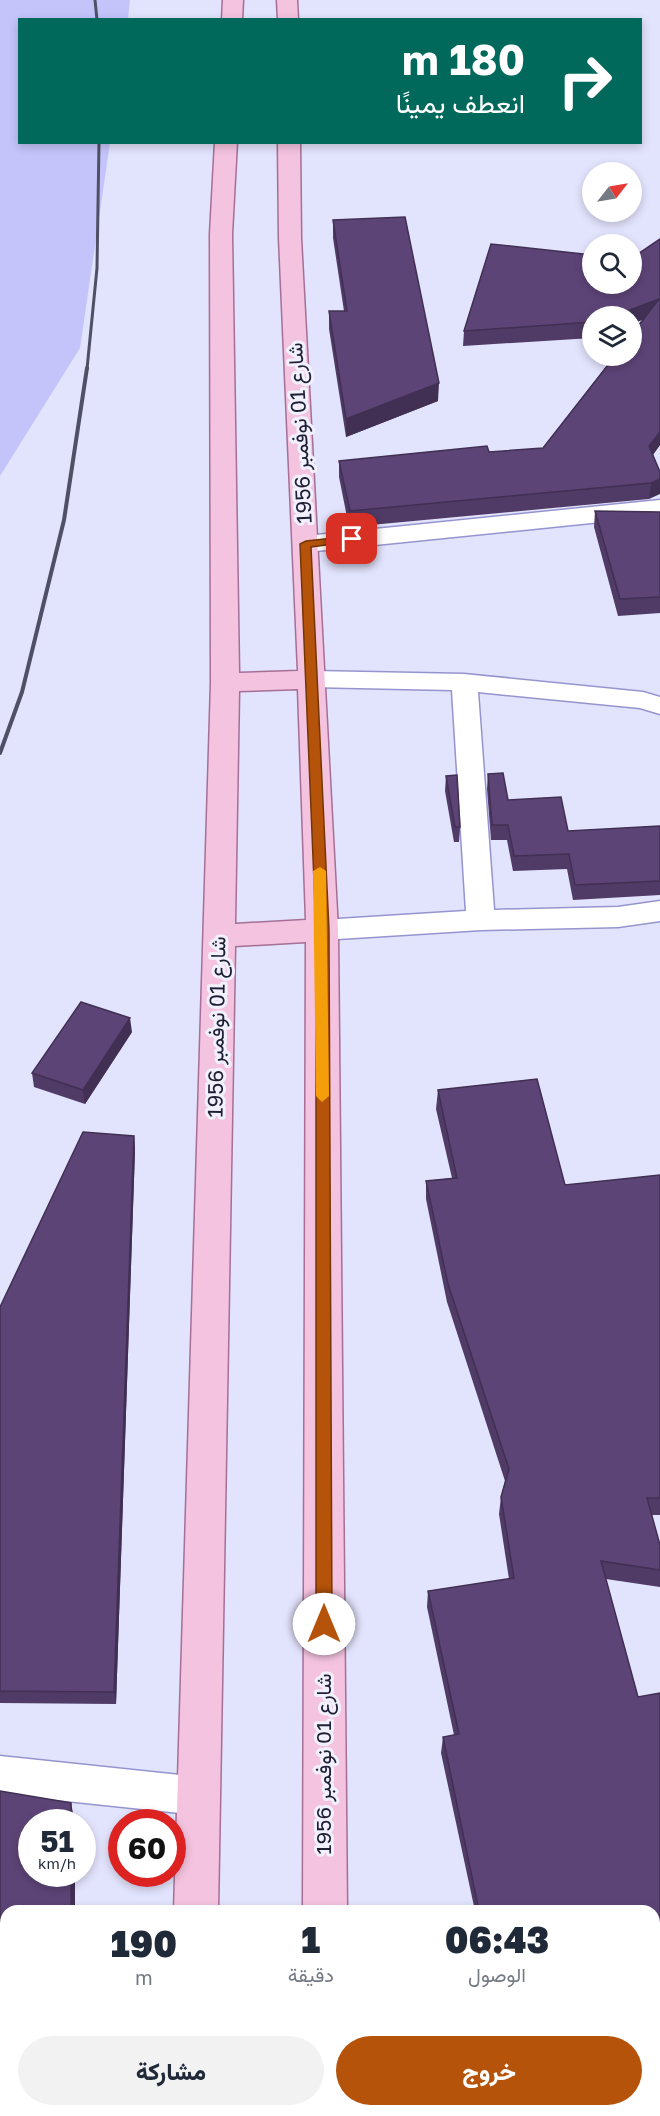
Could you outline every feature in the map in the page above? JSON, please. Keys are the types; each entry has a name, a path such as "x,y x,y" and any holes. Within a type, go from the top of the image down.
{"main road":[{"path":"232,18 233,0"},
{"path":"287,0 288,18"},
{"name":"شارع 01 نوفمبر 1956","path":"196,1905 225,683 221,234 226,144"},
{"name":"شارع 01 نوفمبر 1956","path":"289,144 290,238 306,544 322,930 325,1905"},
{"path":"225,683 312,679"},
{"path":"220,936 322,930"}],"street":[{"path":"306,544 660,508"}],"lane":[{"path":"312,679 464,682 643,700 660,706"},
{"path":"464,682 482,920"},
{"path":"322,930 482,920 618,917 660,911"},
{"path":"0,1775 199,1796"}],"shaded area":[{"path":"0,0 130,0 128,18 18,18 18,144 110,144 80,348 0,476"}],"building":[{"path":"405,217 439,383 346,419 329,311 347,311 333,220"},
{"path":"660,239 660,432 649,446 660,472 660,479 651,483 350,511 339,461 487,446 489,452 543,448 607,366 642,366 642,321 659,299 640,306 582,306 582,323 464,331 491,244 582,254 582,294 642,294 642,251"},
{"path":"595,511 660,512 660,597 620,599"},
{"path":"503,773 508,800 561,797 568,831 660,826 660,881 575,885 569,854 514,856 508,825 492,825 488,774"},
{"path":"457,775 460,827 455,827 446,776"},
{"path":"81,1002 130,1018 83,1090 32,1073"},
{"path":"537,1079 565,1185 660,1175 660,1498 647,1498 660,1545 660,1570 601,1561 638,1697 660,1693 660,1905 478,1905 443,1737 459,1734 428,1591 514,1578 501,1497 509,1469 448,1284 426,1181 457,1178 438,1090"},
{"path":"83,1132 134,1136 114,1692 0,1691 0,1307"},
{"path":"0,1791 71,1803 71,1809 18,1809 18,1887 71,1887 71,1905 0,1905"}],"railway":[{"path":"95,0 97,18"},
{"path":"87,369 97,268 99,144"},
{"path":"0,753 22,692 64,520 87,368"}],"slow traffic":[{"path":"320,871 322,1096"}],"route":[{"path":"324,1624 322,930 306,544 352,539"}]}
